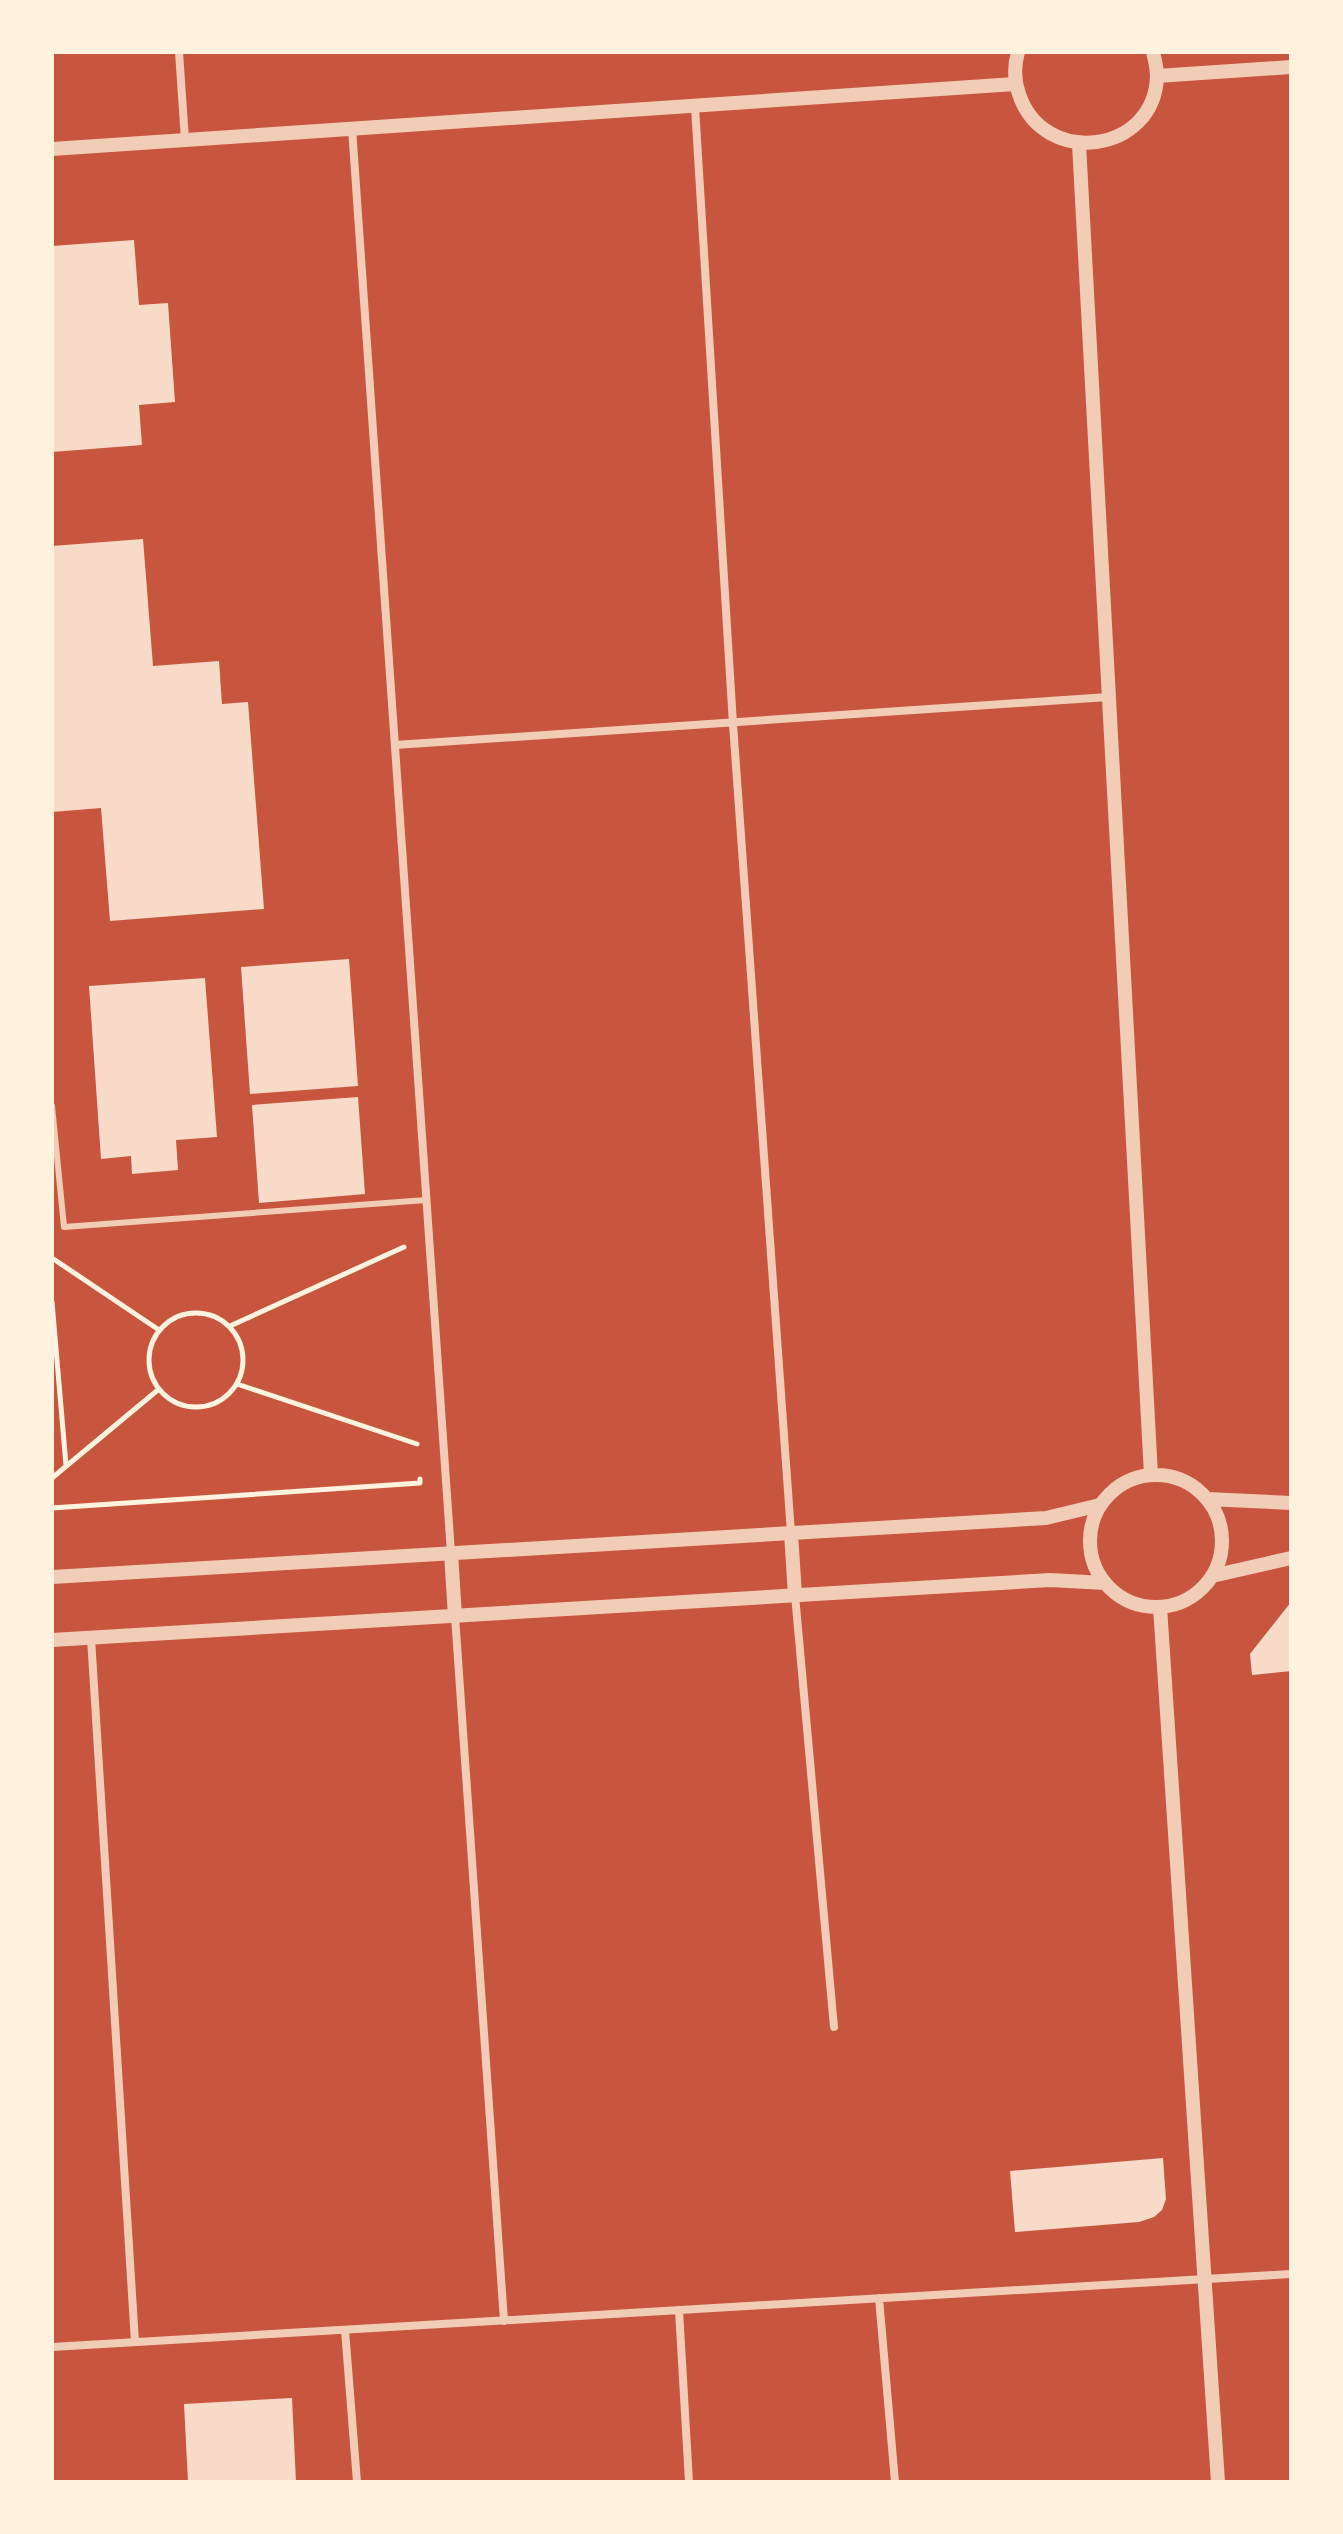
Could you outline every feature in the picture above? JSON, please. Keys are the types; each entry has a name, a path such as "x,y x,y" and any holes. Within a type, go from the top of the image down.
{"street":[{"path":"179,52 185,140"},
{"path":"1018,52 1015,84 1023,106 1037,125 1056,138 1079,144 1103,142 1126,132 1143,115 1154,94 1157,76 1153,52"},
{"path":"1157,76 1291,67"},
{"path":"52,149 1015,84"},
{"path":"695,107 733,724 795,1595 834,2027"},
{"path":"352,128 504,2321"},
{"path":"1079,144 1151,1475"},
{"path":"395,745 1108,697"},
{"path":"1151,1475 1172,1477 1191,1485 1207,1499 1217,1517 1222,1537 1220,1557 1212,1576 1198,1592 1180,1602 1160,1607 1130,1601 1105,1583 1094,1565 1090,1545 1092,1525 1100,1505 1114,1490 1132,1479 1151,1475"},
{"path":"1207,1499 1291,1503"},
{"path":"52,1577 1046,1518 1100,1505"},
{"path":"1212,1576 1291,1558"},
{"path":"52,1640 1050,1580 1105,1583"},
{"path":"1160,1607 1218,2482"},
{"path":"91,1638 135,2342"},
{"path":"52,2347 1291,2274"},
{"path":"879,2298 895,2482"},
{"path":"679,2310 689,2482"},
{"path":"345,2330 357,2482"}],"lane":[{"path":"52,1106 64,1227 426,1200"}],"path":[{"path":"401,1202 405,1263"},
{"path":"230,1326 404,1247"},
{"path":"52,1258 159,1330"},
{"path":"52,1302 66,1465"},
{"path":"202,1312 230,1326 239,1339 243,1354 243,1370 237,1384 227,1396 214,1404 184,1406 170,1400 151,1375 151,1344 159,1330 171,1319 185,1313 202,1312"},
{"path":"237,1384 417,1444"},
{"path":"52,1478 159,1389"},
{"path":"416,1429 418,1457"},
{"path":"52,1508 420,1483 419,1470"}],"building":[{"path":"134,240 139,305 168,303 175,402 139,405 142,445 52,452 52,246"},
{"path":"143,539 153,666 219,661 222,704 248,702 264,909 110,921 101,808 52,812 52,546"},
{"path":"349,959 358,1086 250,1094 241,967"},
{"path":"205,978 217,1137 176,1140 178,1170 132,1174 131,1156 101,1159 89,986"},
{"path":"358,1097 365,1194 259,1203 252,1105"},
{"path":"1291,1602 1291,1671 1252,1675 1250,1654"},
{"path":"1163,2158 1166,2199 1162,2210 1154,2217 1139,2222 1015,2232 1010,2171"},
{"path":"292,2398 296,2482 188,2482 184,2404"}]}
